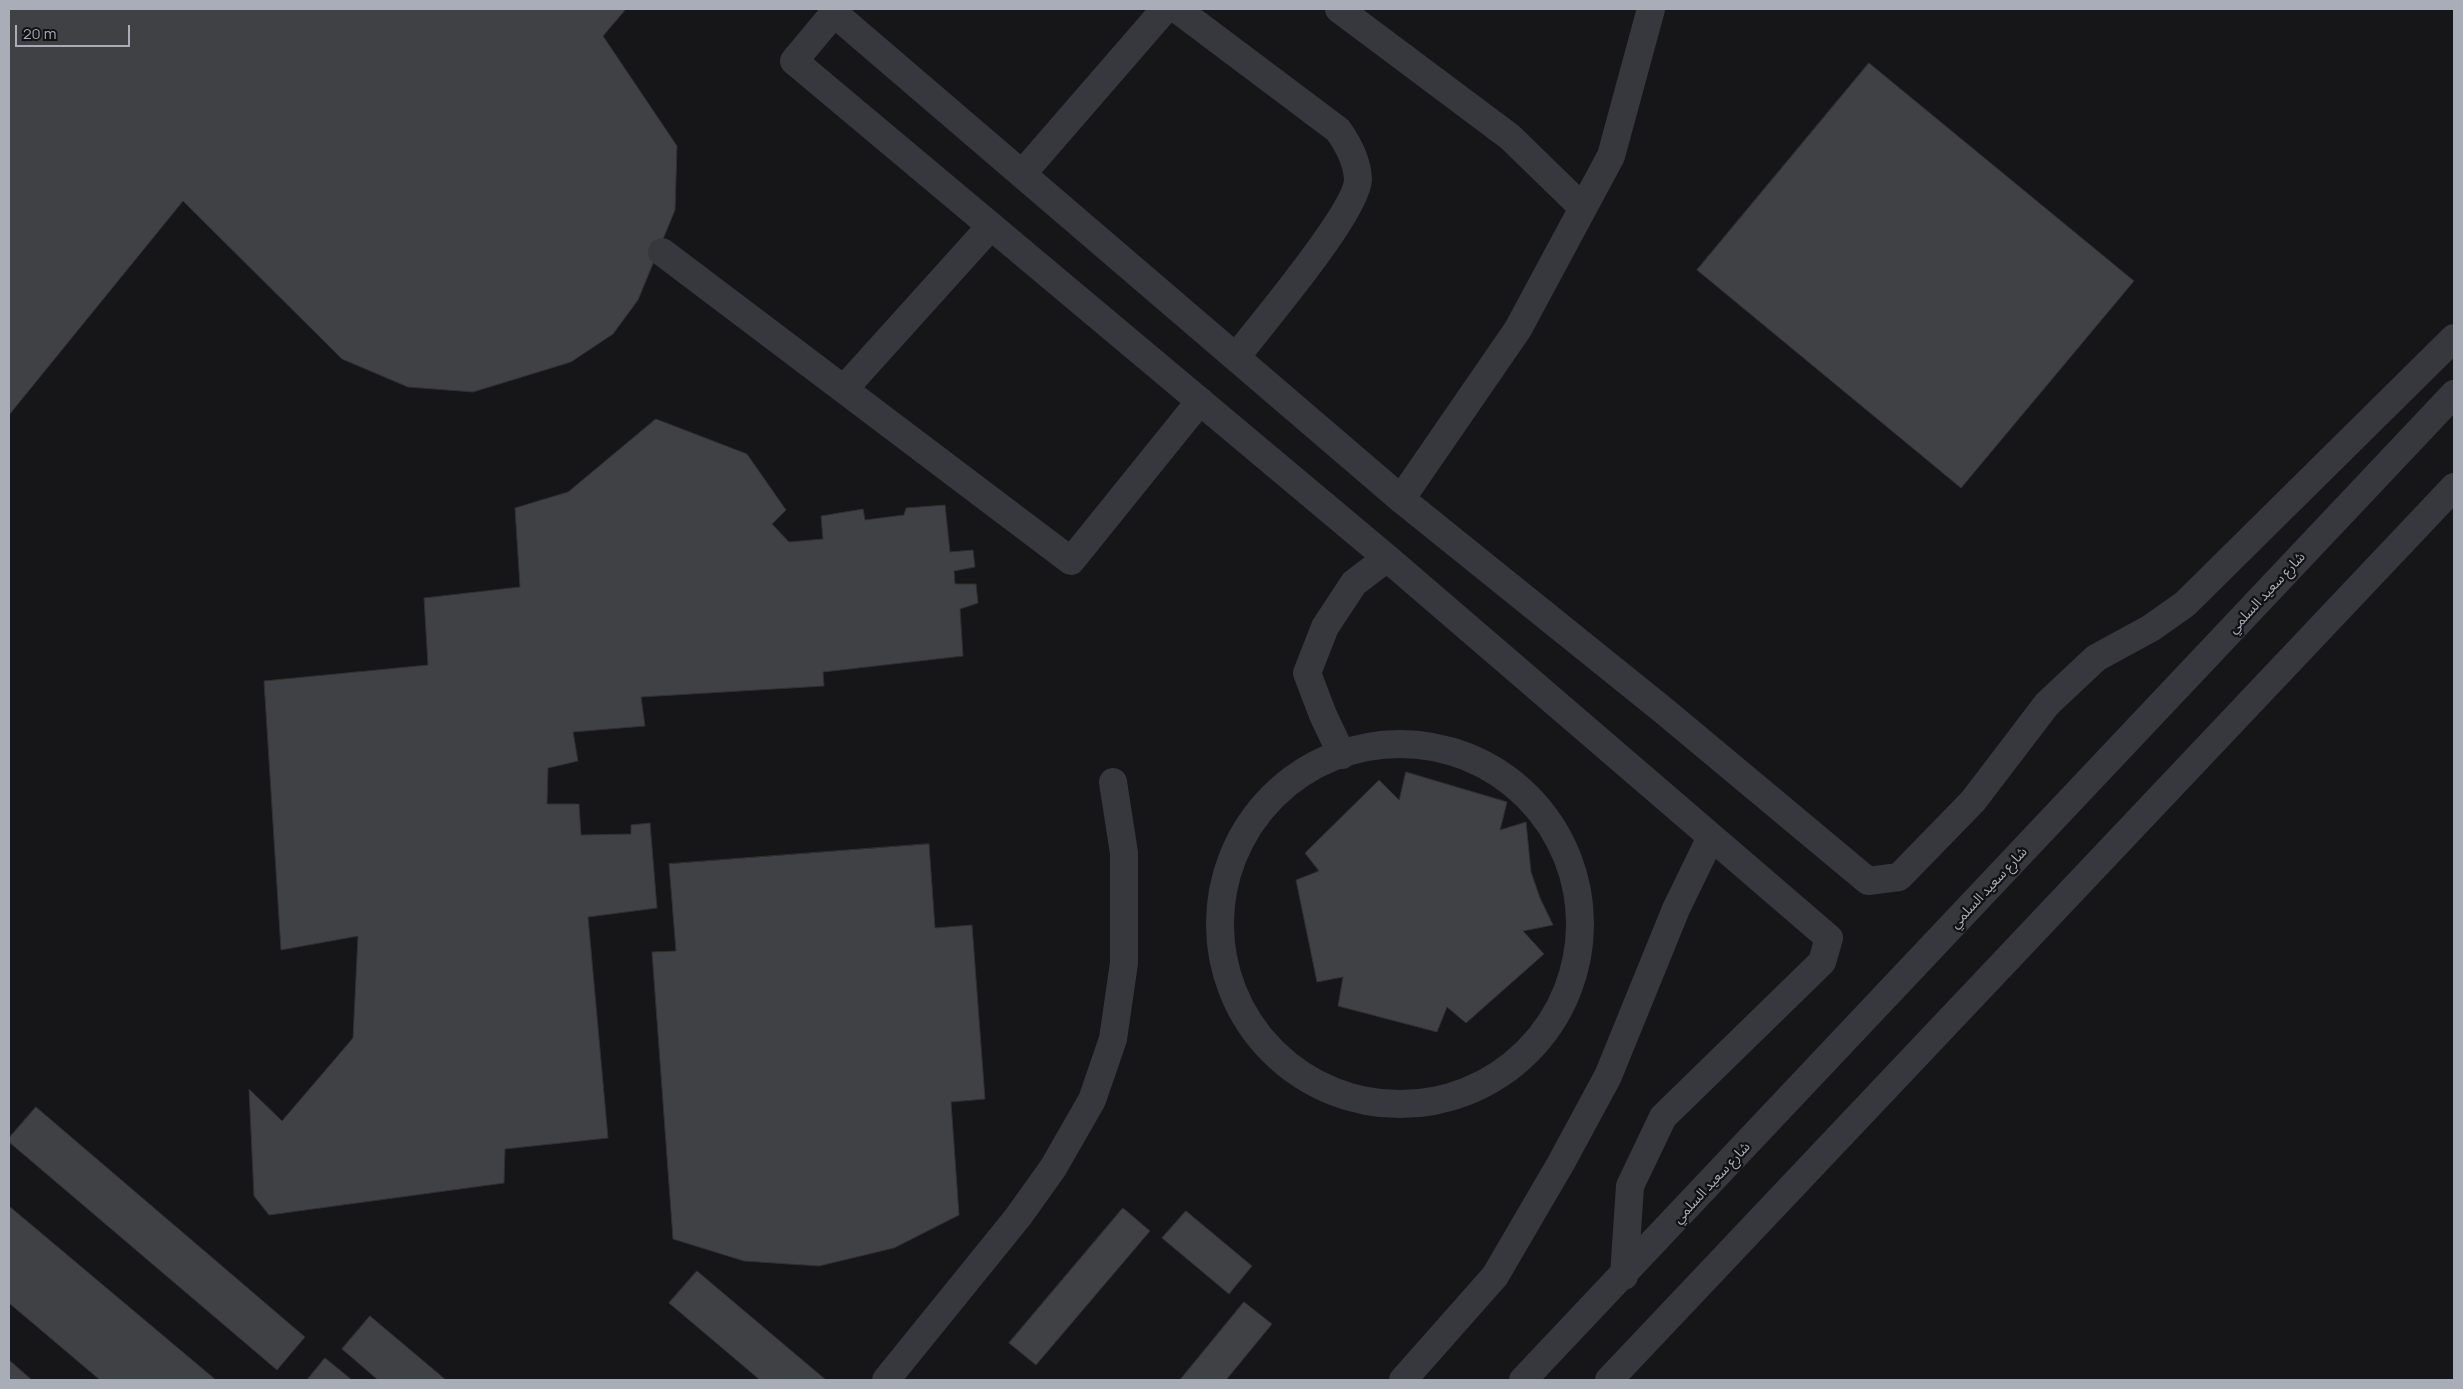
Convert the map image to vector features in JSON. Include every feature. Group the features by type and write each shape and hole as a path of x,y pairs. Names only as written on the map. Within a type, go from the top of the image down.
{"street":[{"path":"1022,174 1165,9"},
{"path":"1177,9 1338,130 1350,148 1358,180 1346,212 1236,357"},
{"path":"1339,9 1510,137 1583,208"},
{"path":"1401,499 1518,329 1611,156 1651,9"},
{"path":"1624,1276 1630,1186 1663,1117 1822,962 1829,938 1387,558 794,61 834,13 1401,499 1663,710 1868,881 1899,877 1973,801 2047,704 2096,658 2151,628 2185,604 2454,338"},
{"path":"844,389 991,226"},
{"path":"662,252 1071,561 1200,402"},
{"name":"شارع سعيد السلمي","path":"1523,1380 1624,1276 2454,394"},
{"path":"1609,1380 2454,487"},
{"path":"1342,755 1323,715 1307,673 1325,627 1354,583 1387,558"},
{"path":"1381,744 1440,747 1496,770 1541,809 1570,860 1582,919 1574,977 1552,1022 1547,1030 1504,1072 1450,1098 1390,1104 1332,1091 1323,1086 1281,1060 1243,1014 1222,958 1220,899 1238,842 1274,794 1324,760 1342,755 1381,744"},
{"path":"886,1380 1018,1217 1053,1168 1092,1100 1113,1039 1124,963 1124,853 1113,782"},
{"path":"1403,1380 1495,1276 1560,1163 1608,1076 1676,909 1711,837"}],"building":[{"path":"9,9 626,9 603,36 677,146 675,210 638,300 613,334 571,362 473,392 408,387 342,359 183,201 9,415"},
{"path":"1869,63 2134,281 1961,488 1697,270"},
{"path":"656,419 747,454 786,510 772,524 789,542 823,539 821,516 863,509 865,520 904,515 906,508 945,505 950,552 973,550 975,567 954,571 955,584 976,584 978,603 960,609 963,656 823,672 824,686 641,697 645,726 573,732 578,761 548,768 547,804 579,804 581,835 631,834 631,825 650,823 657,908 588,917 608,1138 505,1149 504,1183 269,1215 254,1196 249,1089 282,1121 353,1038 358,936 281,950 264,681 428,665 424,598 520,587 515,508 568,492"},
{"path":"1406,772 1507,802 1500,830 1526,822 1531,872 1540,898 1553,925 1523,931 1544,954 1466,1023 1447,1007 1437,1032 1338,1006 1343,977 1317,982 1296,880 1319,871 1305,853 1379,780 1399,800"},
{"path":"929,844 935,928 972,925 985,1099 951,1102 959,1215 894,1248 819,1266 744,1261 673,1239 652,952 676,951 669,864"},
{"path":"36,1107 305,1337 277,1370 9,1142 9,1138"},
{"path":"9,1206 216,1380 100,1380 9,1303"},
{"path":"1123,1208 1150,1231 1036,1365 1009,1343"},
{"path":"1186,1211 1252,1266 1229,1294 1162,1238"},
{"path":"697,1271 826,1380 760,1380 669,1303"},
{"path":"1244,1302 1272,1324 1226,1380 1180,1380"},
{"path":"370,1316 446,1380 378,1380 342,1349"},
{"path":"325,1358 352,1380 307,1380"},
{"path":"9,1360 32,1380 9,1380"}]}
